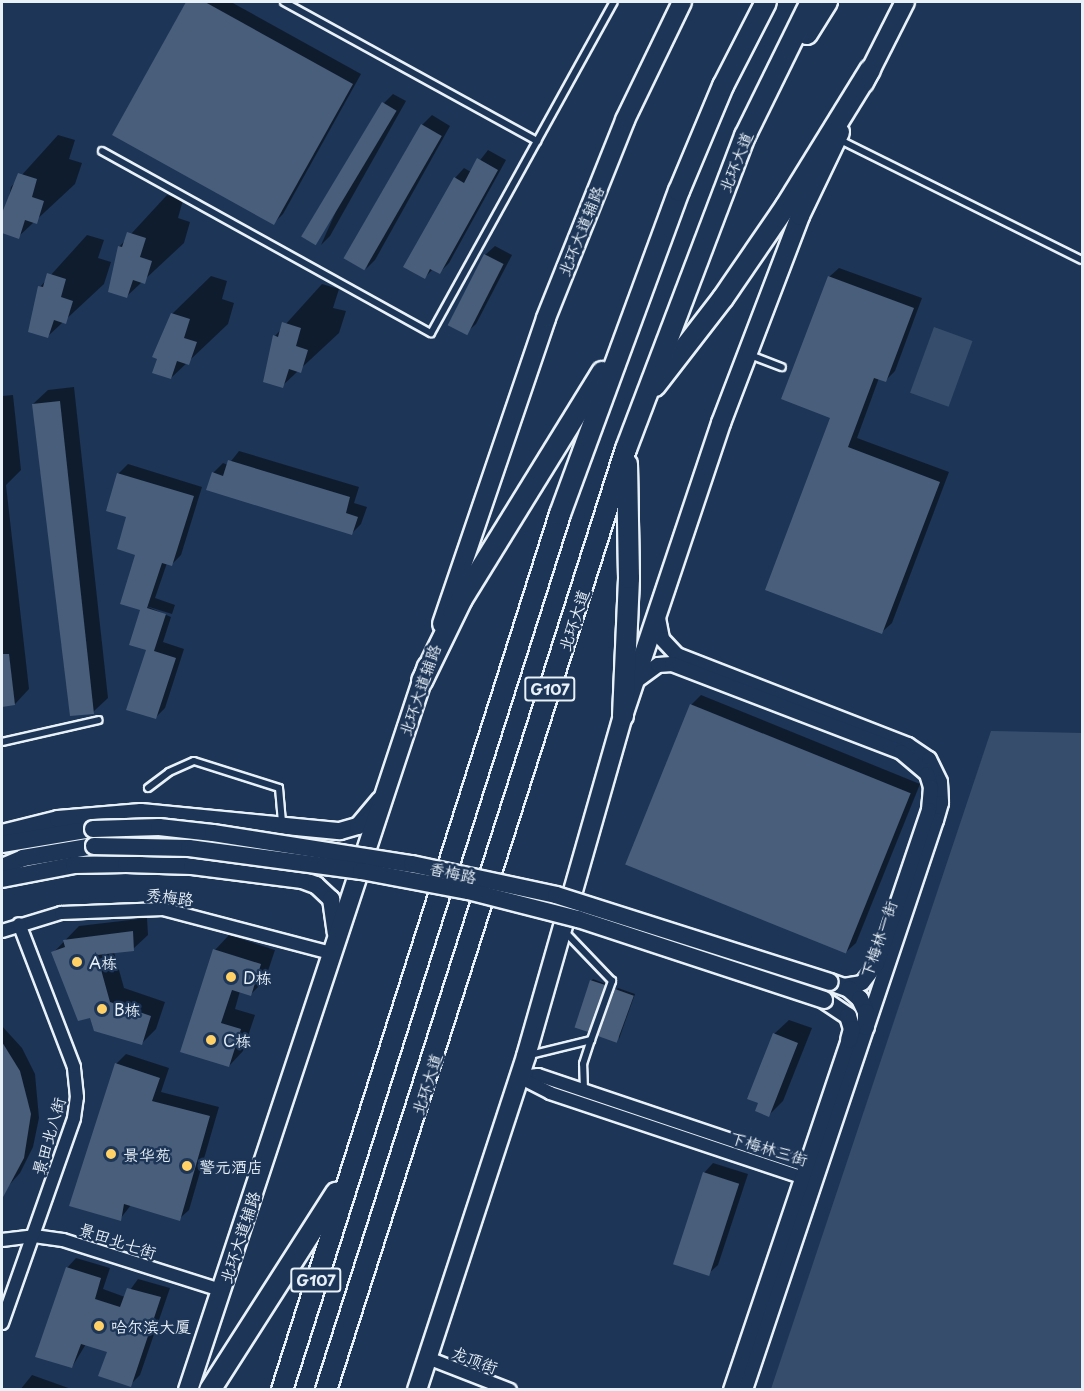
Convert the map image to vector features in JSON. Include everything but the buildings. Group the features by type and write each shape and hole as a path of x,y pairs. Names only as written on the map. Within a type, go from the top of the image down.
{"highway":[{"path":"723,86 751,2"},
{"name":"G107","path":"282,1389 560,514 628,328 723,86 766,2"},
{"name":"北环大道","path":"326,1388 626,449 745,136 811,2"},
{"path":"745,136 827,2"},
{"path":"643,402 730,289 870,70"},
{"path":"422,681 462,599 628,328"},
{"path":"623,716 629,578 626,449"},
{"path":"210,1389 350,1170"}],"main road":[{"name":"北环大道辅路","path":"188,1389 384,793 546,318 625,120 682,2"},
{"path":"417,1389 526,1056 623,716 747,354 800,216 905,2"},
{"path":"2,833 58,819 141,812 340,831 358,826 384,793"},
{"name":"香梅路","path":"2,844 93,829 159,827 213,832 412,864 566,897 836,984 854,993 863,1005 866,1027"},
{"path":"302,880 313,872 323,852 316,835 307,827"},
{"name":"香梅路","path":"2,867 24,858 94,846 189,848 361,871 468,891 578,919 824,1000 849,1017 849,1040"},
{"path":"2,879 74,865 126,864 192,866 302,880 316,885 331,899 337,919 334,947"}],"street":[{"path":"636,681 658,665 674,660 662,639 658,618"},
{"name":"下梅林一街","path":"674,660 901,752 927,774 931,787 929,810 877,964 862,983 836,984"},
{"name":"下梅林一街","path":"674,660 902,742 925,755 936,770 941,803 866,1027 807,1173 731,1389"},
{"name":"秀梅路","path":"2,931 61,913 163,909 334,947"},
{"name":"景田北八街","path":"2,1323 74,1118 77,1087 74,1067 20,924"},
{"name":"下梅林一街","path":"745,1389 807,1173 849,1040"},
{"name":"下梅林三街","path":"519,1077 538,1075 807,1173"},
{"name":"下梅林三街","path":"519,1077 534,1087 807,1173"},
{"name":"景田北七街","path":"2,1240 34,1236 63,1240 221,1290"},
{"name":"龙顶街","path":"428,1358 510,1389"}],"lane":[{"path":"284,2 537,141"},
{"path":"102,151 431,333 614,2"},
{"path":"837,138 1083,260"},
{"path":"747,354 782,367"},
{"path":"2,742 99,720"},
{"path":"148,788 169,772 194,761 279,788 282,824"},
{"path":"563,930 612,981 583,1064 585,1091"},
{"path":"526,1056 591,1040"}],"shaded area":[{"path":"934,327 973,341 949,407 910,393"},
{"path":"991,731 1082,733 1082,1389 771,1389"}],"place":[{"name":"A栋","path":"77,962"},
{"name":"D栋","path":"231,977"},
{"name":"B栋","path":"102,1009"},
{"name":"C栋","path":"211,1040"},
{"name":"景华苑","path":"111,1154"},
{"name":"警元酒店","path":"187,1166"},
{"name":"哈尔滨大厦","path":"99,1326"}]}
